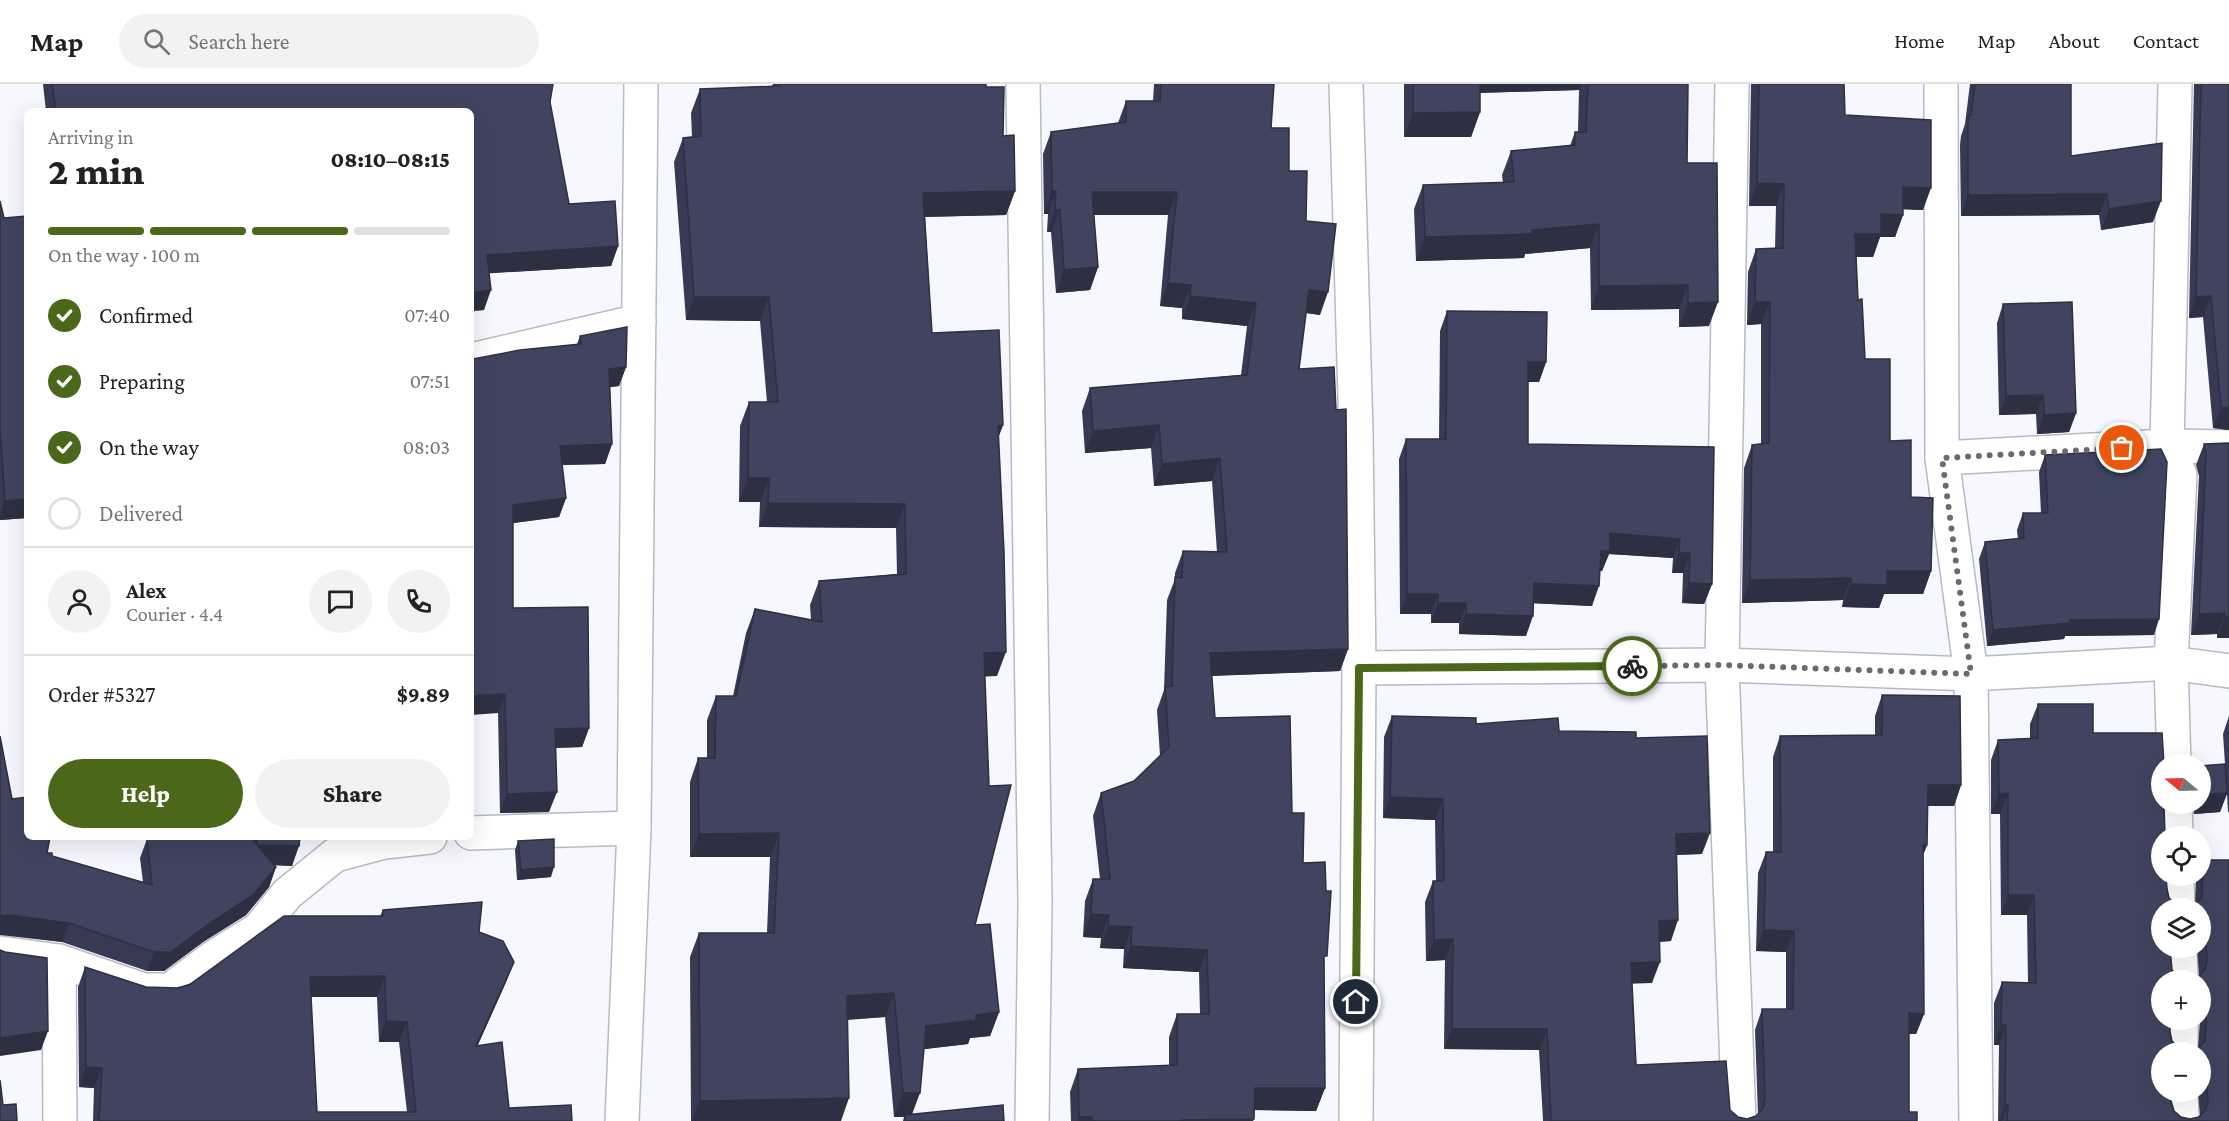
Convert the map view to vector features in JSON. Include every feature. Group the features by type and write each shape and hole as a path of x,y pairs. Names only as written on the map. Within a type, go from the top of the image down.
{"street":[{"path":"622,1121 634,828 641,84"},
{"path":"1023,84 1035,903 1032,1121"},
{"path":"1346,84 1356,432 1359,668 1356,1121"},
{"path":"1732,84 1722,665 1739,1121"},
{"path":"1941,84 1942,458 1971,674 1976,1121"},
{"path":"2174,754 2170,663 2180,475 2167,446 2175,84"},
{"path":"474,359 639,321"},
{"path":"1942,458 2167,446 2229,447"},
{"path":"1359,668 1722,665 1971,674 2170,663 2229,671"},
{"path":"474,833 634,828"},
{"path":"0,953 59,961 144,990 170,990 214,957 259,929 287,894 335,855 384,842 402,840"},
{"path":"59,961 60,1121"},
{"path":"2181,1102 2182,1121"}],"building":[{"path":"52,84 553,84 550,102 569,204 615,201 618,246 487,255 491,290 474,293 474,108 56,108"},
{"path":"780,84 986,84 986,87 1004,87 1003,136 1014,135 1015,191 923,193 932,333 999,330 1003,425 998,426 1006,652 984,653 989,786 1011,785 975,925 990,924 999,1012 976,1015 976,1020 926,1026 920,1093 903,1093 894,993 847,996 849,1098 700,1101 699,933 774,933 779,833 699,834 698,758 715,758 716,696 736,696 755,609 822,622 819,581 906,574 905,504 768,503 769,478 748,478 749,402 778,402 769,297 694,297 683,138 701,136 700,89 780,86"},
{"path":"1161,84 1274,84 1271,128 1289,128 1289,171 1307,171 1306,221 1336,224 1328,292 1309,290 1299,369 1334,367 1336,410 1346,409 1348,649 1210,653 1215,718 1290,716 1292,813 1304,813 1303,863 1325,862 1326,891 1331,891 1327,956 1324,956 1325,1088 1255,1088 1254,1119 1092,1121 1092,1117 1079,1117 1078,1069 1177,1065 1177,1014 1209,1014 1207,950 1131,946 1132,927 1108,926 1109,915 1091,914 1093,879 1110,879 1101,793 1134,781 1169,747 1165,687 1172,686 1175,577 1182,578 1183,551 1227,552 1220,458 1162,464 1159,425 1093,431 1090,388 1247,375 1256,303 1190,296 1191,285 1168,283 1177,192 1092,192 1098,267 1064,270 1060,210 1055,210 1056,191 1052,191 1051,132 1126,122 1126,101 1160,101"},
{"path":"1413,84 1480,84 1480,112 1413,113"},
{"path":"1588,84 1688,84 1687,163 1717,163 1718,302 1688,303 1688,285 1599,286 1599,224 1532,230 1532,234 1425,237 1423,185 1514,182 1511,151 1575,145 1575,132 1586,132"},
{"path":"1759,84 1844,84 1845,115 1931,120 1931,188 1903,187 1903,215 1881,214 1881,234 1855,234 1858,300 1862,299 1865,359 1890,359 1890,441 1911,440 1911,497 1933,498 1931,571 1887,571 1887,585 1851,584 1851,578 1750,580 1752,445 1769,443 1770,302 1755,302 1756,249 1783,248 1784,184 1757,183"},
{"path":"1975,84 2071,84 2071,156 2162,143 2161,201 2109,209 2107,194 1968,195 1968,124"},
{"path":"2201,84 2229,84 2229,408 2221,407 2211,296 2196,297"},
{"path":"0,201 4,218 24,216 24,499 5,501 0,429"},
{"path":"2072,302 2076,413 2044,415 2043,395 2006,396 2003,304"},
{"path":"1447,311 1547,312 1546,362 1528,362 1528,444 1714,447 1712,584 1689,583 1690,553 1679,553 1680,539 1610,533 1610,551 1601,551 1599,586 1534,583 1533,616 1466,614 1466,603 1438,603 1438,594 1407,594 1406,439 1446,439"},
{"path":"627,327 626,367 609,369 612,444 560,446 566,498 513,505 513,608 588,607 589,728 555,729 557,792 507,794 505,694 474,696 474,359 520,350 581,344 580,336"},
{"path":"2229,443 2229,617 2225,617 2225,613 2199,614 2206,455 2204,444"},
{"path":"2161,449 2167,462 2159,619 2070,620 2070,623 1993,630 1985,542 2024,538 2023,513 2048,513 2045,455"},
{"path":"1882,695 1960,696 1961,785 1928,785 1927,845 1923,845 1924,1014 1909,1013 1909,1112 1917,1112 1917,1121 1551,1121 1547,1029 1452,1029 1453,939 1434,940 1433,881 1444,881 1443,799 1390,797 1392,716 1476,718 1476,724 1558,718 1559,731 1636,732 1636,738 1707,736 1710,833 1676,834 1678,920 1659,921 1660,962 1631,963 1636,1065 1726,1061 1730,1110 1738,1117 1747,1119 1756,1116 1763,1109 1765,1099 1762,1009 1793,1009 1794,931 1764,930 1766,852 1781,852 1780,736 1882,735"},
{"path":"2038,704 2093,704 2093,733 2162,733 2163,754 2151,754 2151,814 2164,814 2165,826 2151,826 2151,886 2167,886 2169,898 2151,898 2151,958 2171,958 2172,970 2151,970 2151,1030 2170,1030 2173,1042 2151,1042 2151,1102 2171,1102 2174,1111 2181,1117 2190,1119 2199,1117 2206,1109 2208,1102 2211,1102 2211,1042 2204,1042 2206,1030 2211,1030 2211,970 2205,970 2207,958 2211,958 2211,898 2201,898 2202,886 2211,886 2211,860 2229,860 2229,1121 2007,1121 2008,1105 2005,1105 2006,1025 2001,1025 2002,982 2036,983 2034,895 2008,895 2008,793 1999,794 1998,740 2038,738"},
{"path":"0,736 12,799 24,797 24,840 49,840 47,853 52,853 52,856 152,885 147,840 254,840 257,844 258,840 300,840 299,846 257,845 276,867 253,895 171,952 154,952 69,923 10,915 0,916"},
{"path":"2225,764 2227,793 2211,794 2211,765"},
{"path":"554,839 554,867 521,870 518,841"},
{"path":"482,902 479,932 503,941 514,962 476,1046 502,1042 509,1108 571,1105 572,1121 99,1121 102,1068 86,1067 85,967 146,987 177,988 189,985 284,916 383,916 383,910","holes":["385,976 386,1021 407,1022 416,1112 317,1112 310,977"]},
{"path":"0,950 47,958 48,1031 0,1038"},
{"path":"0,1080 3,1105 16,1104 17,1121 0,1121"},
{"path":"1003,1105 1004,1121 905,1121 905,1115"}],"way so far":[{"path":"1632,666 1722,665 1971,674 1942,458 2122,448"}],"route":[{"path":"1356,1002 1359,668 1632,666"}]}
